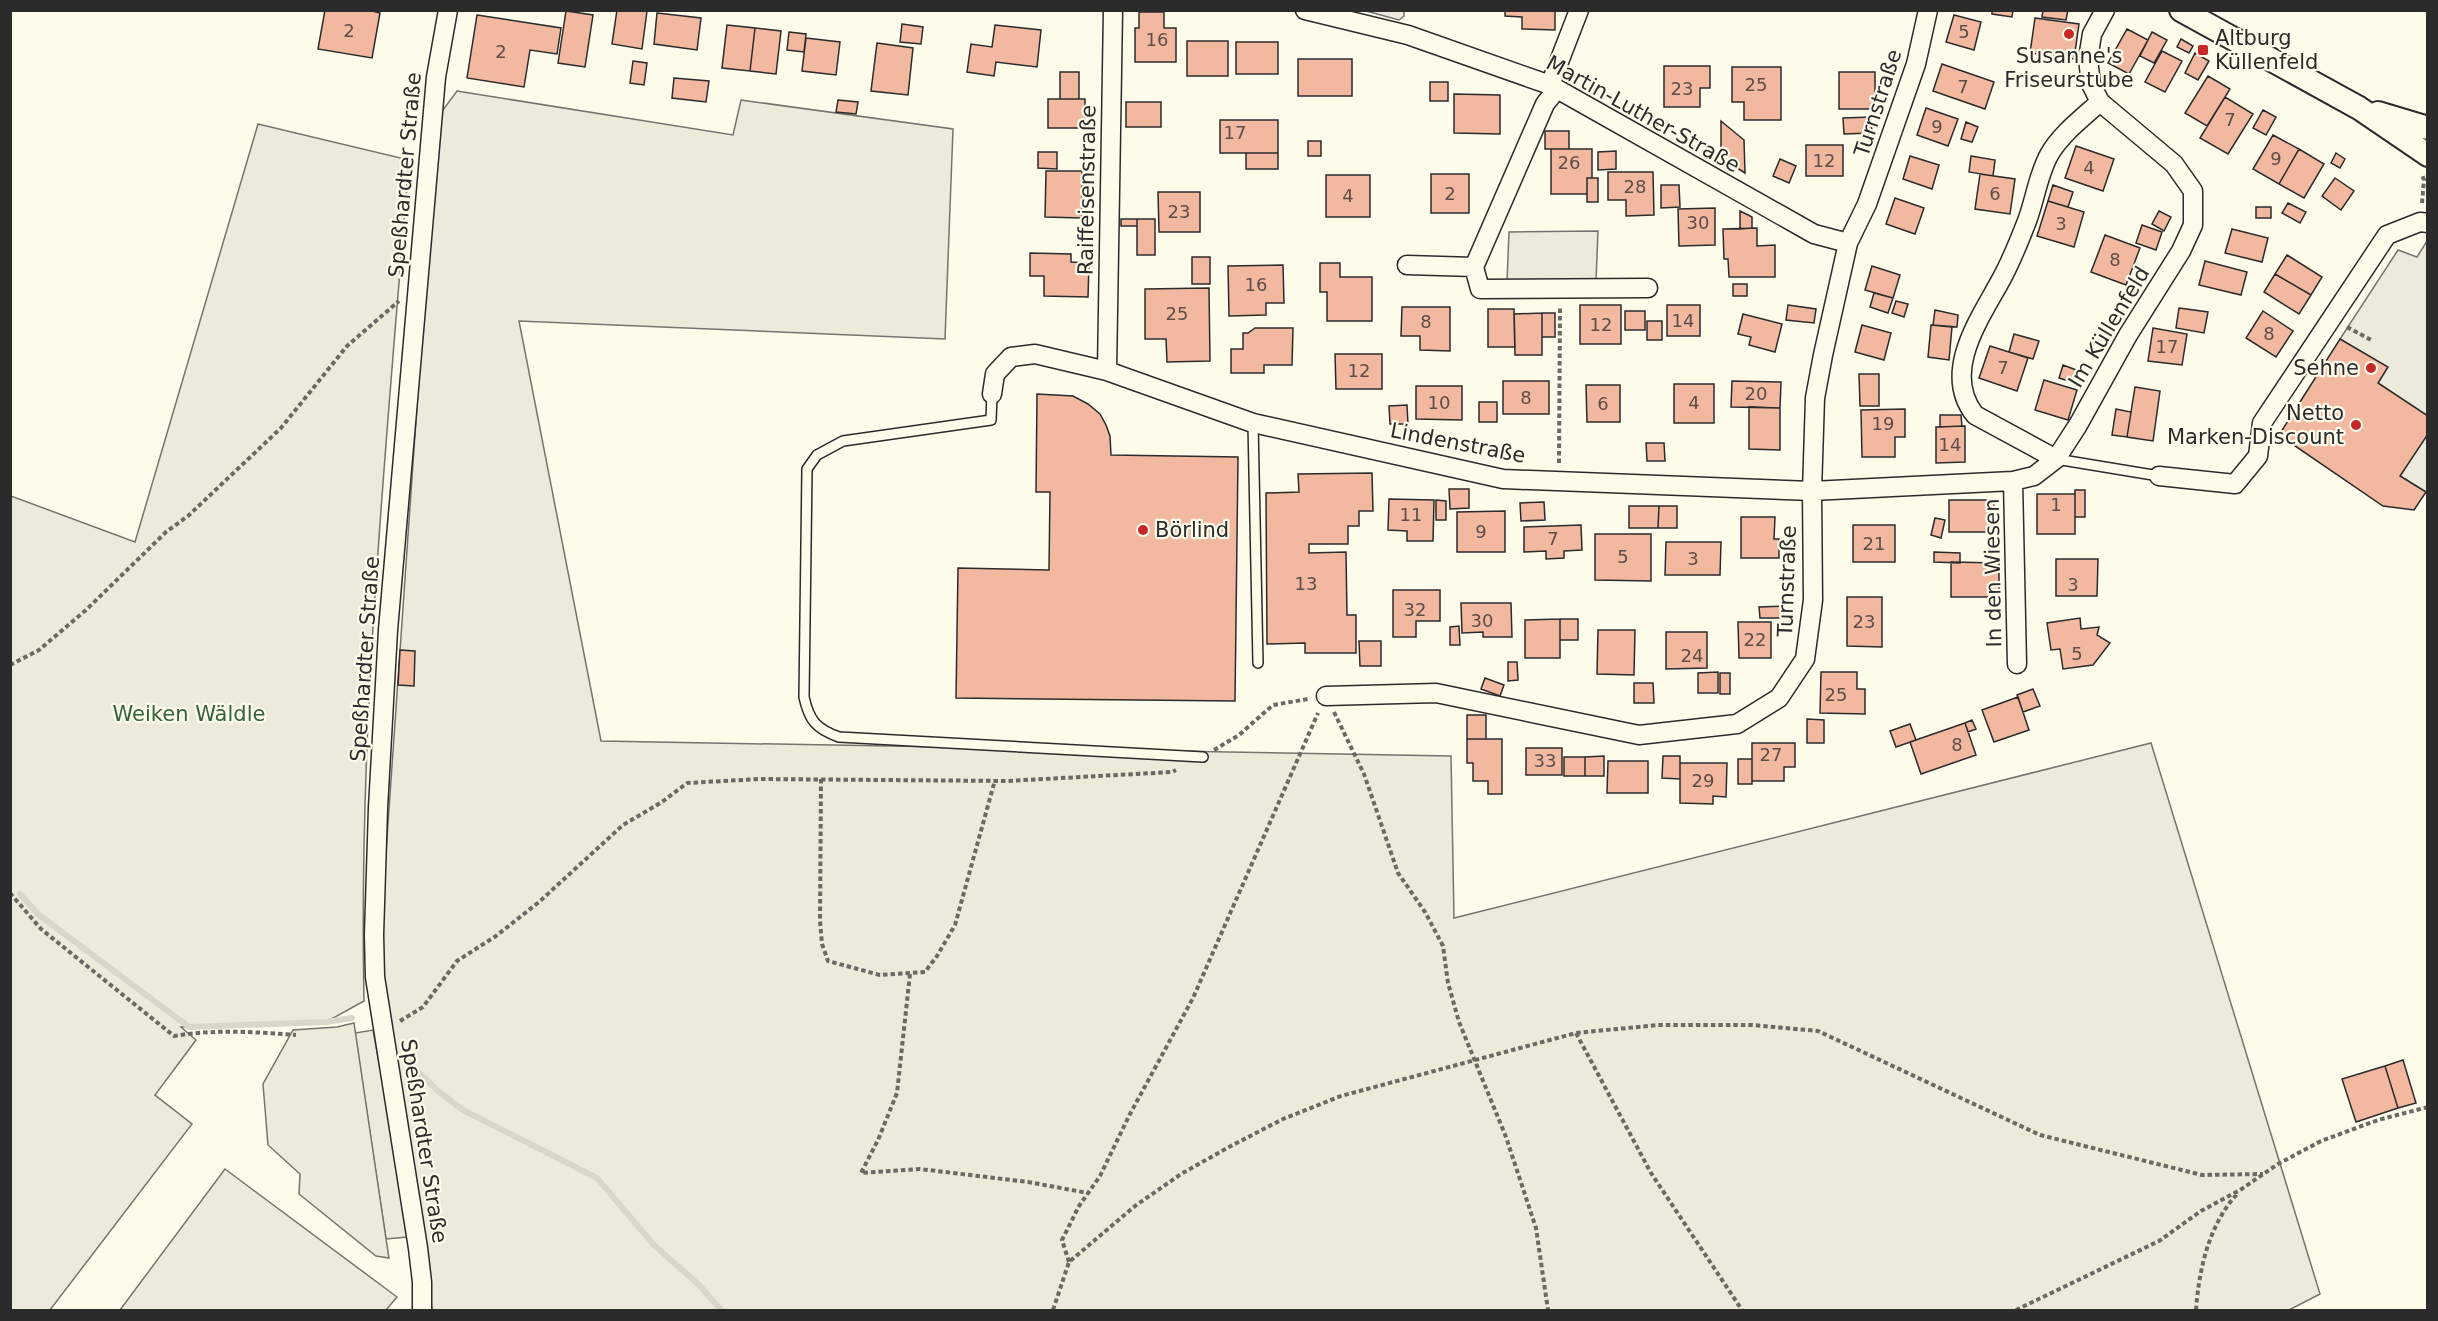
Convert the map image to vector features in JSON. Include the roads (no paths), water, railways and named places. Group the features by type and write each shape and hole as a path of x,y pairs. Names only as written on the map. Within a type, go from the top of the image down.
{"street":[{"name":"Speßhardter Straße","path":"422,1311 422,1282 418,1248 375,977 374,935 378,807 388,630 436,77 448,10"},
{"name":"Raiffeisenstraße","path":"1107,370 1113,10"},
{"name":"Martin-Luther-Straße","path":"1305,10 1408,35 1553,87 1814,234 1848,243"},
{"path":"1579,10 1553,87 1474,267 1480,289 1648,288"},
{"name":"Turnstraße","path":"1326,696 1436,693 1639,735 1737,724 1779,698 1805,659 1813,600 1812,491 1815,398 1848,243 1867,204 1916,64 1928,10"},
{"name":"Im Küllenfeld","path":"1812,491 2013,482 2034,476 2056,459 2078,425 2128,335 2181,251 2193,225 2193,191 2174,164 2100,102 2091,84 2088,59 2092,34 2105,10"},
{"path":"2181,10 2359,108 2427,155"},
{"path":"2056,459 1975,415 1967,405 1962,372 1965,352 1975,324 2004,275 2027,220 2049,155 2069,130 2100,102"},
{"path":"2359,108 2427,128"},
{"path":"2159,476 2235,484 2258,456 2262,423 2387,235 2420,222 2427,223"},
{"path":"1407,265 1474,267"},
{"name":"Lindenstraße","path":"992,394 995,374 1011,357 1035,354 1107,370 1253,423 1503,479 1812,491"},
{"name":"In den Wiesen","path":"2013,482 2017,664"}],"lane":[{"path":"992,394 991,420 843,441 817,455 807,469 804,697 808,713 822,731 839,737 1203,757"},
{"path":"1253,423 1258,663"},
{"path":"2056,459 2159,476"}],"waterway":[{"path":"20,894 39,915 189,1027 326,1022 352,1018"},
{"path":"405,1059 438,1091 463,1110 597,1178 654,1245 699,1285 721,1310"}],"place":[{"name":"Susanne's Friseurstube","path":"2069,34"},
{"name":"Altburg Küllenfeld","path":"2203,50"},
{"name":"Sehne","path":"2371,368"},
{"name":"Netto Marken-Discount","path":"2356,425"},
{"name":"Börlind","path":"1143,530"}],"park label":[{"name":"Weiken Wäldle","path":"189,714"}]}
